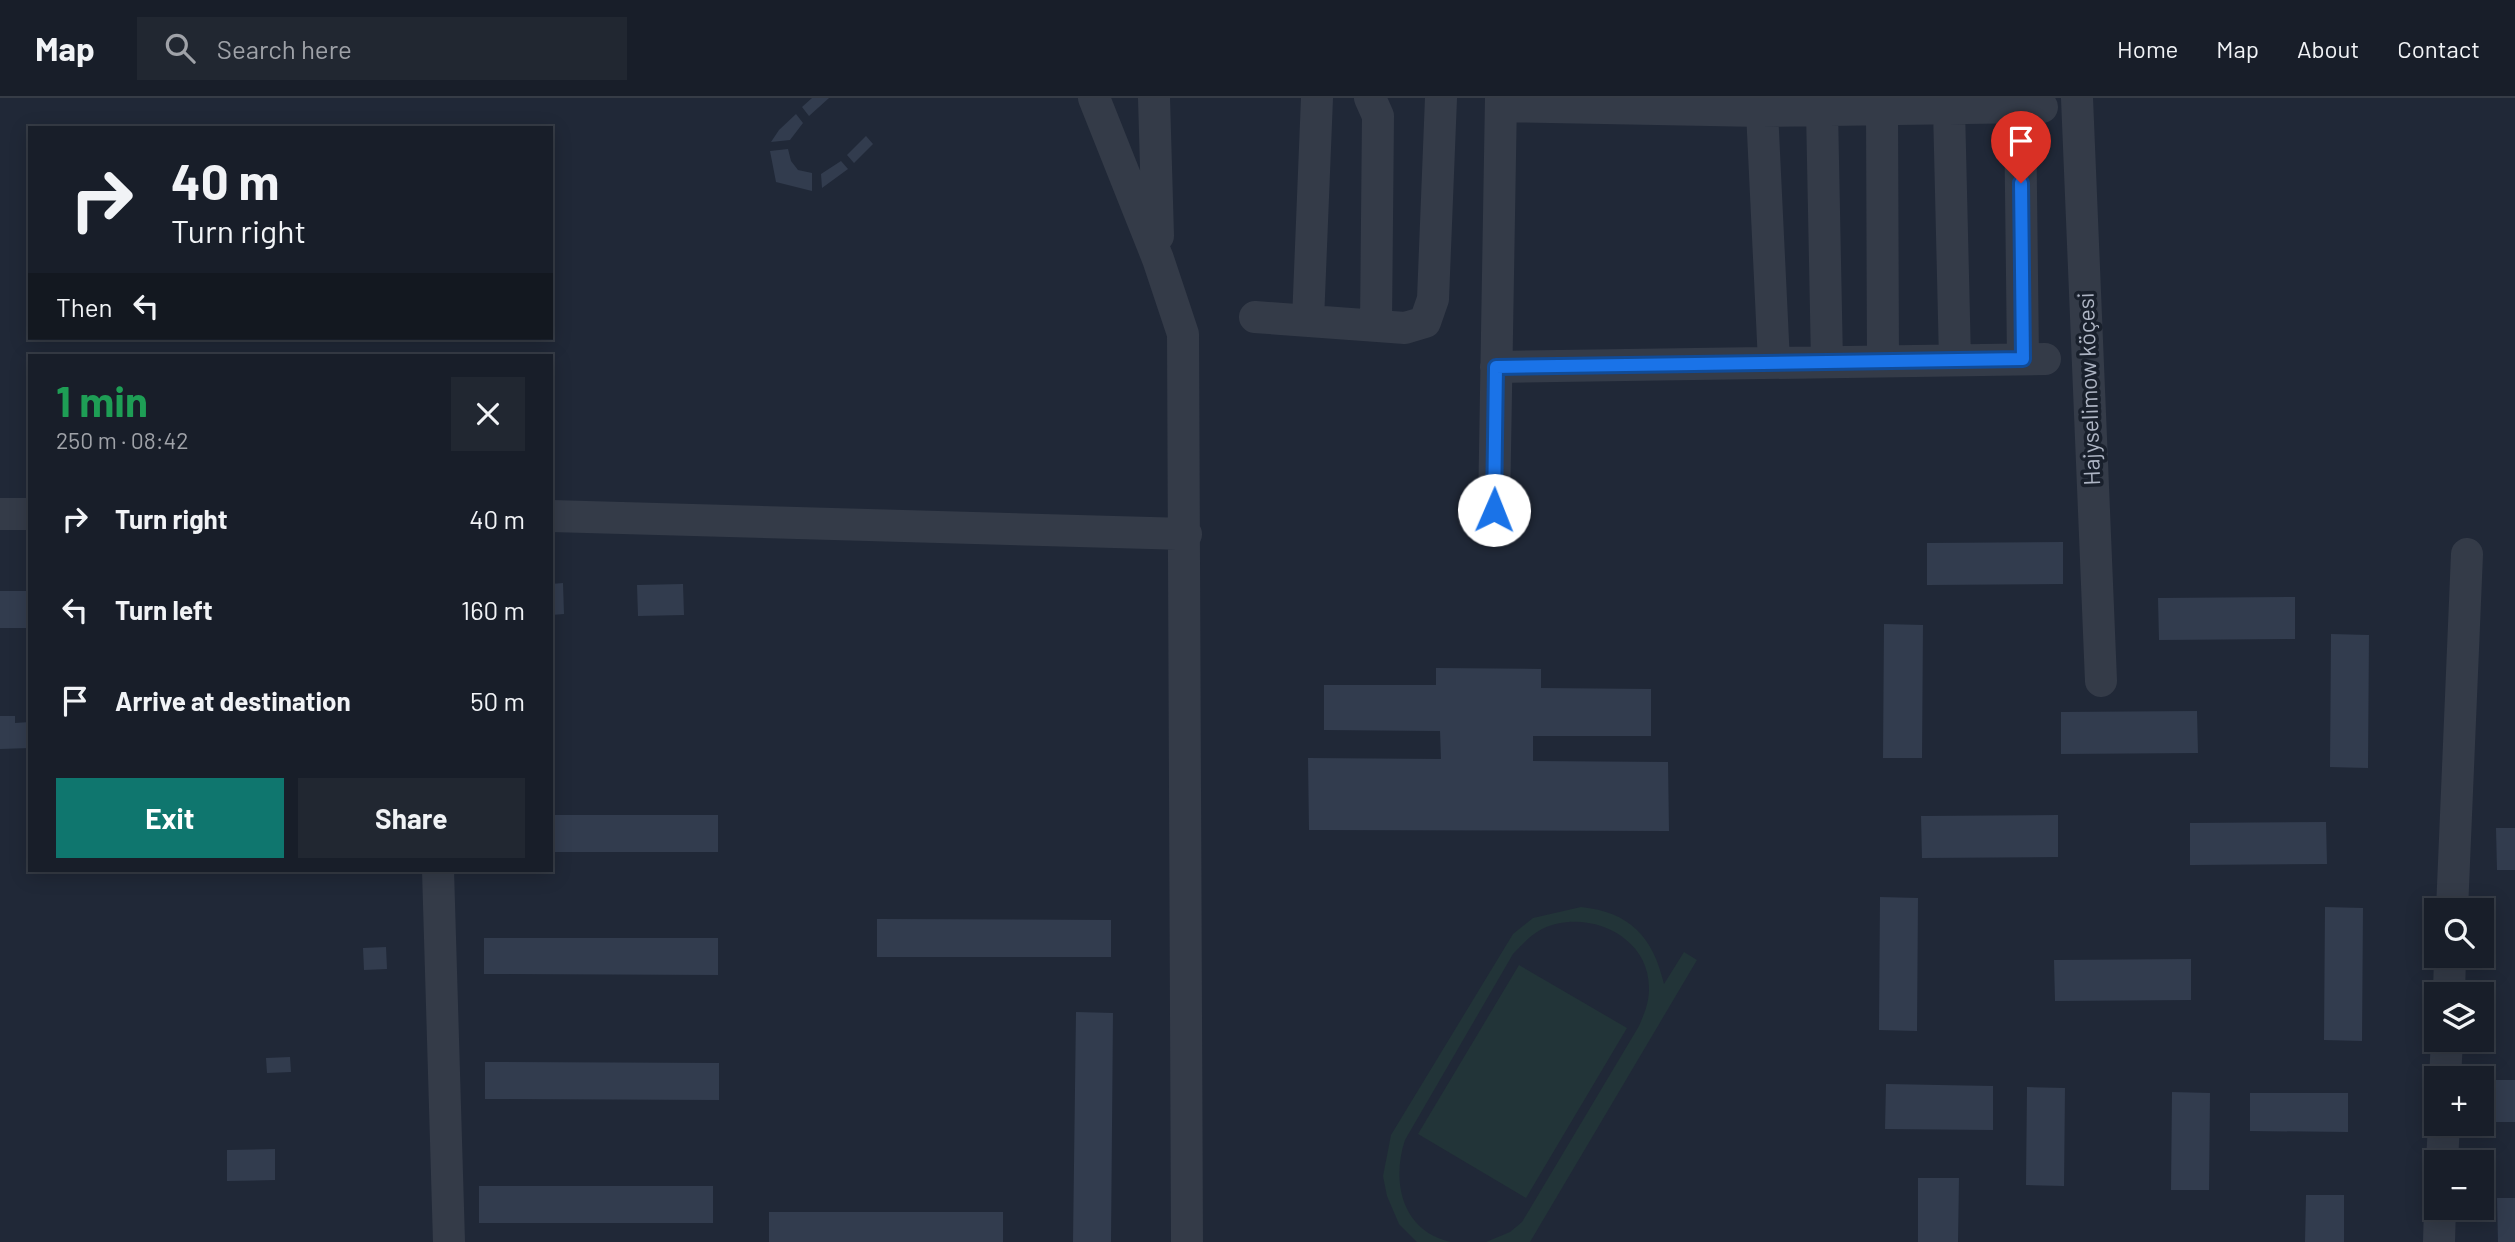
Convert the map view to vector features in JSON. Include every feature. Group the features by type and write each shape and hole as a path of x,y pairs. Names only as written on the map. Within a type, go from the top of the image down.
{"street":[{"path":"1094,98 1158,259 1182,334 1186,534 1187,1242"},
{"path":"1154,98 1158,259"},
{"path":"1308,321 1317,98"},
{"path":"1370,98 1378,116 1376,324"},
{"path":"1255,317 1405,328 1425,321 1433,299 1441,98"},
{"name":"Hajyselimow köçesi","path":"2077,98 2101,681"},
{"path":"1494,510 1496,367 1501,102 1762,111 2031,107 2034,359 1496,367"},
{"path":"1949,108 1955,360"},
{"path":"1822,110 1827,362"},
{"path":"1762,111 1774,362"},
{"path":"1882,111 1883,361"},
{"path":"0,514 28,514"},
{"path":"553,516 1186,534"},
{"path":"2453,898 2467,554"},
{"path":"439,872 449,1242"},
{"path":"2439,1242 2440,1220"}],"shaded area":[{"path":"1581,907 1613,915 1637,930 1653,953 1664,984 1684,952 1697,960 1530,1242 1486,1242 1510,1232 1522,1222 1639,1026 1649,994 1646,970 1639,954 1627,941 1612,931 1595,925 1559,923 1542,929 1513,954 1405,1140 1399,1172 1404,1203 1421,1227 1434,1236 1451,1242 1417,1242 1399,1224 1387,1196 1383,1176 1391,1135 1513,934 1533,918"},
{"path":"1519,965 1627,1028 1526,1198 1418,1134"}],"building":[{"path":"812,98 829,98 809,116 802,107"},
{"path":"796,114 803,123 790,140 771,142 779,130"},
{"path":"866,136 873,144 854,163 847,155"},
{"path":"788,149 791,161 798,170 812,173 812,191 776,182 770,151"},
{"path":"841,161 848,169 822,188 821,174"},
{"path":"2063,542 2063,584 1927,585 1927,543"},
{"path":"563,583 564,614 553,615 553,584"},
{"path":"683,584 684,615 638,616 637,585"},
{"path":"0,591 28,591 28,628 0,628"},
{"path":"2295,597 2295,639 2159,640 2158,598"},
{"path":"1884,624 1923,625 1922,758 1883,758"},
{"path":"2331,634 2369,635 2368,768 2330,767"},
{"path":"1436,668 1541,669 1541,688 1651,689 1651,736 1533,736 1533,761 1668,762 1669,831 1309,830 1308,758 1441,759 1440,731 1324,730 1324,685 1436,685"},
{"path":"2197,711 2198,753 2061,754 2061,712"},
{"path":"0,716 15,716 15,723 28,722 28,748 0,749"},
{"path":"553,815 718,815 718,852 553,852"},
{"path":"2058,815 2058,857 1922,858 1921,816"},
{"path":"2326,822 2327,864 2190,865 2190,823"},
{"path":"2496,828 2515,828 2515,870 2497,870"},
{"path":"60,872 95,872 95,874"},
{"path":"1880,897 1918,898 1917,1031 1879,1030"},
{"path":"2325,907 2363,908 2362,1041 2324,1040"},
{"path":"877,919 1111,920 1111,957 877,957"},
{"path":"484,938 718,938 718,975 484,974"},
{"path":"386,947 387,969 364,970 363,948"},
{"path":"2191,959 2191,1000 2055,1001 2054,960"},
{"path":"1076,1012 1113,1013 1111,1242 1073,1242"},
{"path":"290,1057 291,1072 267,1073 266,1058"},
{"path":"485,1062 719,1063 719,1100 485,1099"},
{"path":"2494,1080 2515,1080 2515,1122 2494,1122"},
{"path":"1886,1084 1993,1086 1993,1130 1885,1129"},
{"path":"2027,1087 2065,1088 2064,1186 2026,1185"},
{"path":"2172,1092 2210,1093 2209,1190 2171,1190"},
{"path":"2250,1093 2348,1093 2348,1132 2250,1131"},
{"path":"275,1149 275,1180 227,1181 227,1150"},
{"path":"1918,1178 1959,1178 1958,1242 1918,1242"},
{"path":"479,1186 713,1186 713,1223 479,1223"},
{"path":"2306,1195 2344,1195 2344,1242 2305,1242"},
{"path":"2497,1198 2515,1198 2515,1242 2498,1242"},
{"path":"769,1212 1003,1212 1003,1242 769,1242"}],"route":[{"path":"1494,510 1496,367 2023,359 2021,183"}]}
